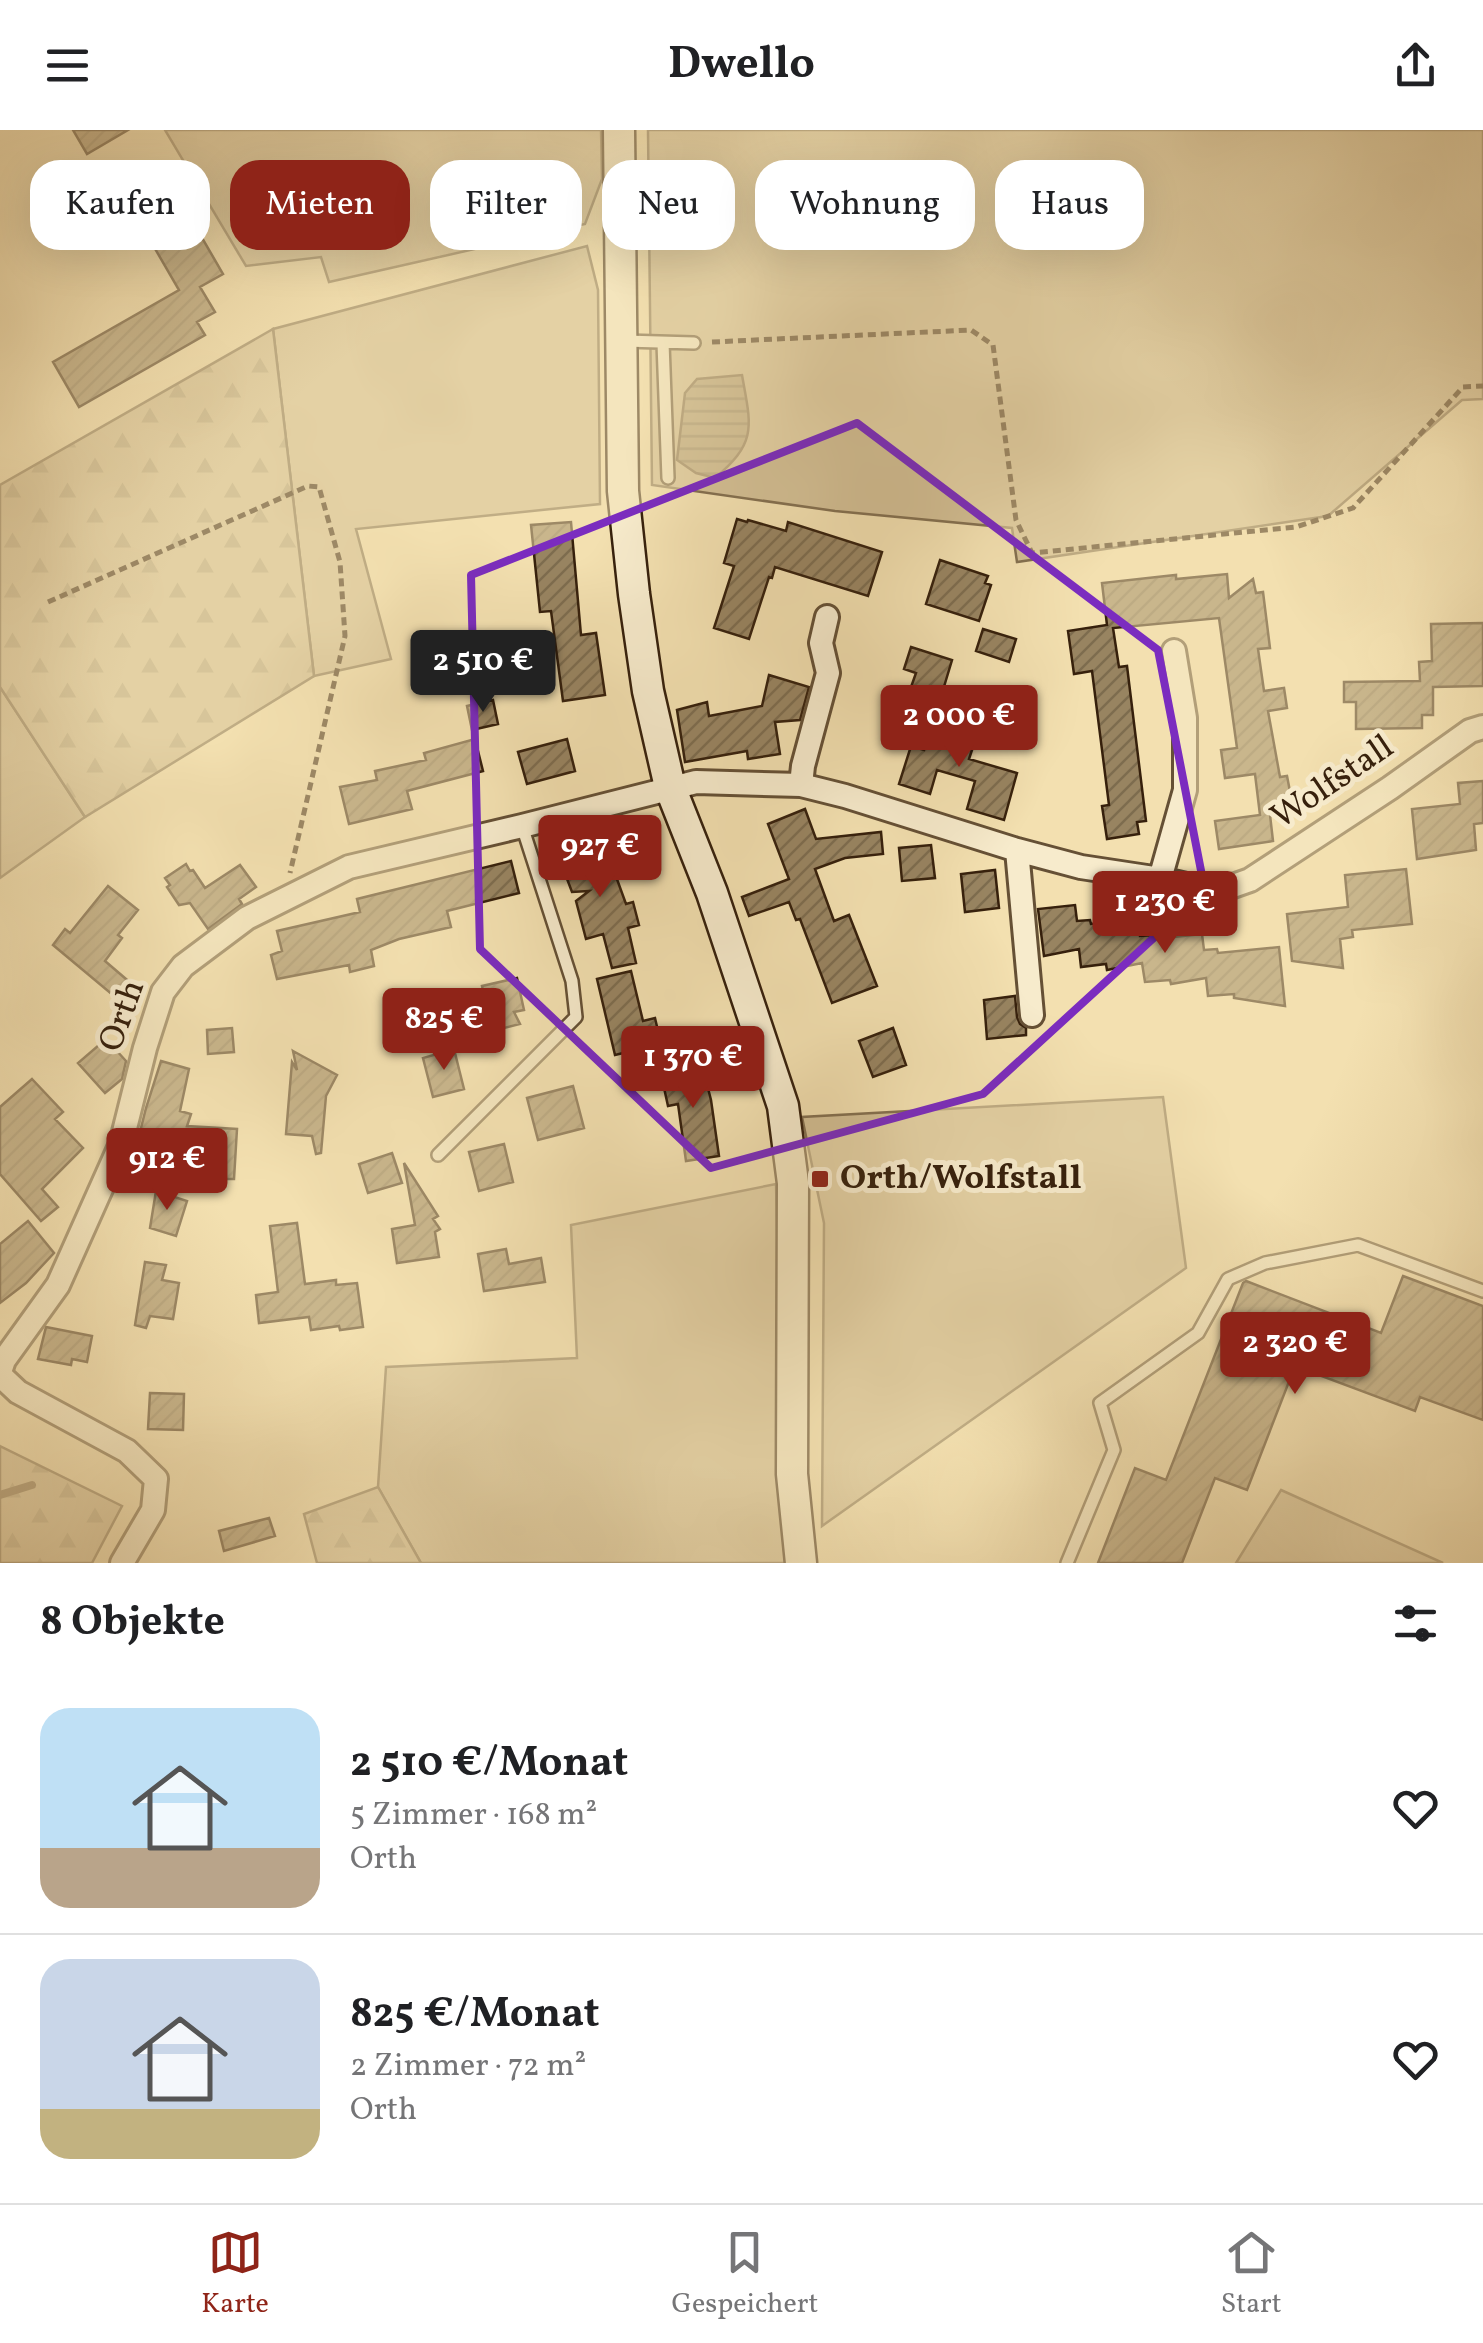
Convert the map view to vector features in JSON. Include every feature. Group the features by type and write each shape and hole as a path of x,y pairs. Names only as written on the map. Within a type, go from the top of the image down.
{"main road":[{"path":"619,130 623,491 634,594 648,692 670,787 718,910 783,1106 793,1182 792,1474 802,1563"}],"street":[{"path":"801,785 828,673 821,643 827,617"},
{"path":"1160,879 1185,790 1186,718 1174,650"},
{"name":"Wolfstall","path":"670,787 696,782 801,785 1080,867 1216,892 1250,880 1470,731 1483,727"},
{"name":"Orth","path":"122,1563 154,1510 156,1479 127,1451 18,1392 0,1373 4,1360 58,1286 122,1144 163,992 184,966 247,918 349,866 670,787"},
{"path":"1017,850 1032,1016"}],"lane":[{"path":"621,340 694,343"},
{"path":"663,343 668,478"},
{"path":"438,1155 576,1017 572,981 522,826"},
{"path":"1067,1563 1114,1450 1100,1403 1198,1333 1228,1279 1265,1263 1358,1245 1483,1291"}],"path":[{"path":"694,343 972,330 993,345 1016,520 1032,553 1296,528 1353,508 1463,387 1483,386"},
{"path":"48,602 308,486 319,487 340,562 344,636 289,869 294,895"}],"highlighted area":[{"path":"857,423 1158,650 1205,891 983,1094 711,1168 480,949 471,575"}],"green space":[{"path":"165,130 601,130 602,179 582,225 582,160 430,160 430,250 470,250 329,282 321,257 246,266 236,250 410,250 410,160 230,160 230,239 210,206 210,160 183,160"},
{"path":"648,130 1483,130 1483,399 1462,400 1328,516 1017,562 1012,528 835,511 652,485 649,250 735,250 735,160 648,160"},
{"path":"587,246 598,290 600,504 356,529 391,659 314,676 273,329"},
{"path":"273,329 314,676 85,817 0,687 0,485"},
{"path":"0,687 85,817 0,878"},
{"path":"1163,1097 1186,1268 822,1526 824,1223 802,1117"},
{"path":"776,1184 785,1563 421,1563 378,1487 386,1367 577,1358 571,1225"},
{"path":"0,1446 122,1506 92,1563 0,1563"},
{"path":"378,1487 421,1563 317,1563 304,1514"},
{"path":"1281,1490 1443,1563 1236,1563"}],"shaded area":[{"path":"742,375 749,421 745,443 715,478 696,473 677,460 685,393 697,379"}],"building":[{"path":"73,130 128,130 87,154"},
{"path":"156,250 209,250 223,274 200,287 215,312 197,322 205,335 79,407 53,362 179,290"},
{"path":"737,519 786,531 788,522 882,552 868,596 775,567 749,639 714,628 734,566 724,563"},
{"path":"571,522 581,635 596,633 605,695 563,701 551,611 540,612 531,525"},
{"path":"940,560 988,576 985,583 991,585 979,621 926,604"},
{"path":"1227,574 1229,598 1253,579 1256,593 1263,592 1270,648 1258,649 1264,691 1284,688 1287,708 1268,711 1280,777 1287,776 1292,802 1281,803 1283,814 1270,815 1273,841 1219,849 1215,821 1260,815 1255,774 1225,778 1221,750 1237,748 1219,618 1113,628 1119,667 1127,666 1146,821 1137,822 1139,834 1107,839 1102,806 1109,805 1092,671 1074,674 1068,631 1107,625 1102,583"},
{"path":"1483,623 1483,686 1433,687 1433,715 1422,715 1422,728 1356,729 1356,702 1344,702 1344,682 1420,681 1419,662 1432,661 1431,624"},
{"path":"983,629 1016,639 1009,662 976,651"},
{"path":"911,647 952,660 940,700 910,690 916,673 904,669"},
{"path":"769,675 809,687 800,720 775,722 780,754 748,759 747,751 685,762 677,710 707,702 709,716 762,706"},
{"path":"493,700 498,724 472,730 467,706"},
{"path":"934,721 977,735 969,759 1017,773 1004,820 967,809 975,781 937,770 930,794 899,784 911,746 924,750"},
{"path":"475,739 483,771 407,791 412,809 349,824 340,787 377,780 375,771 426,760 424,753"},
{"path":"567,739 575,771 527,784 518,752"},
{"path":"1483,781 1483,823 1474,824 1476,850 1417,859 1412,809 1460,804 1458,783"},
{"path":"805,809 816,839 881,832 883,854 845,858 815,869 834,921 849,915 877,986 832,1003 800,919 796,920 789,902 749,916 742,897 789,879 768,824"},
{"path":"589,837 600,864 610,860 626,904 633,902 639,925 628,928 636,963 612,968 603,934 586,939 576,901 589,891 572,892 556,850"},
{"path":"931,845 935,878 902,881 899,848"},
{"path":"511,861 519,893 447,911 451,927 371,950 374,966 350,972 349,965 277,979 271,955 282,951 277,931 360,912 357,899"},
{"path":"186,864 205,888 240,865 256,887 239,899 242,904 208,929 190,903 179,905 167,887 170,885 165,878"},
{"path":"1406,869 1412,924 1352,930 1353,937 1340,939 1343,968 1292,961 1287,914 1348,907 1345,875"},
{"path":"995,870 999,908 965,912 961,874"},
{"path":"108,886 138,910 118,935 122,938 105,961 133,985 120,1001 53,945 65,929 70,933"},
{"path":"1075,905 1077,921 1090,920 1091,924 1138,919 1140,936 1154,935 1154,939 1202,934 1204,950 1217,949 1218,953 1279,947 1285,1006 1234,998 1234,994 1208,996 1206,978 1171,984 1170,980 1145,982 1142,963 1107,970 1106,964 1081,967 1079,949 1044,956 1038,909"},
{"path":"631,971 643,1021 655,1018 661,1044 615,1055 597,979"},
{"path":"517,978 524,1010 514,1012 520,1024 492,1031 482,986"},
{"path":"1015,996 1017,1017 1026,1028 1026,1035 987,1039 984,1000"},
{"path":"232,1028 234,1052 208,1054 207,1030"},
{"path":"893,1028 906,1065 873,1077 859,1041"},
{"path":"106,1039 126,1061 122,1079 105,1093 78,1063"},
{"path":"454,1049 464,1089 433,1097 423,1058"},
{"path":"293,1051 337,1075 326,1096 321,1153 316,1154 312,1136 286,1134 292,1062 297,1070"},
{"path":"161,1061 189,1069 180,1111 191,1114 187,1126 237,1129 234,1179 204,1179 205,1154 162,1140 144,1191 120,1186 136,1148"},
{"path":"702,1065 719,1156 686,1161 678,1104 668,1106 661,1074"},
{"path":"32,1079 63,1112 55,1119 83,1148 42,1189 58,1207 41,1221 0,1174 0,1107"},
{"path":"573,1086 584,1128 538,1140 527,1098"},
{"path":"504,1144 513,1182 479,1191 469,1152"},
{"path":"392,1153 402,1183 368,1193 359,1164"},
{"path":"404,1163 438,1216 433,1219 440,1229 435,1232 439,1257 397,1263 392,1229 415,1225"},
{"path":"156,1191 187,1201 176,1236 150,1228"},
{"path":"28,1221 54,1253 0,1303 0,1244"},
{"path":"297,1223 305,1284 336,1280 336,1285 357,1283 363,1327 311,1330 309,1317 259,1323 256,1295 278,1292 270,1226"},
{"path":"506,1249 509,1264 541,1258 545,1282 484,1291 478,1254"},
{"path":"145,1262 166,1265 162,1280 179,1283 173,1319 150,1316 146,1328 135,1325"},
{"path":"1403,1276 1483,1306 1483,1420 1420,1397 1415,1411 1295,1366 1247,1490 1215,1478 1182,1563 1098,1563 1135,1468 1166,1480 1243,1283 1381,1333"},
{"path":"46,1327 92,1336 87,1362 72,1359 71,1365 38,1359"},
{"path":"150,1393 184,1394 183,1430 148,1429"},
{"path":"269,1518 275,1536 224,1551 219,1531"}],"waterway":[{"path":"0,1495 32,1485"}],"place":[{"name":"Orth/Wolfstall","path":"820,1179"}]}
